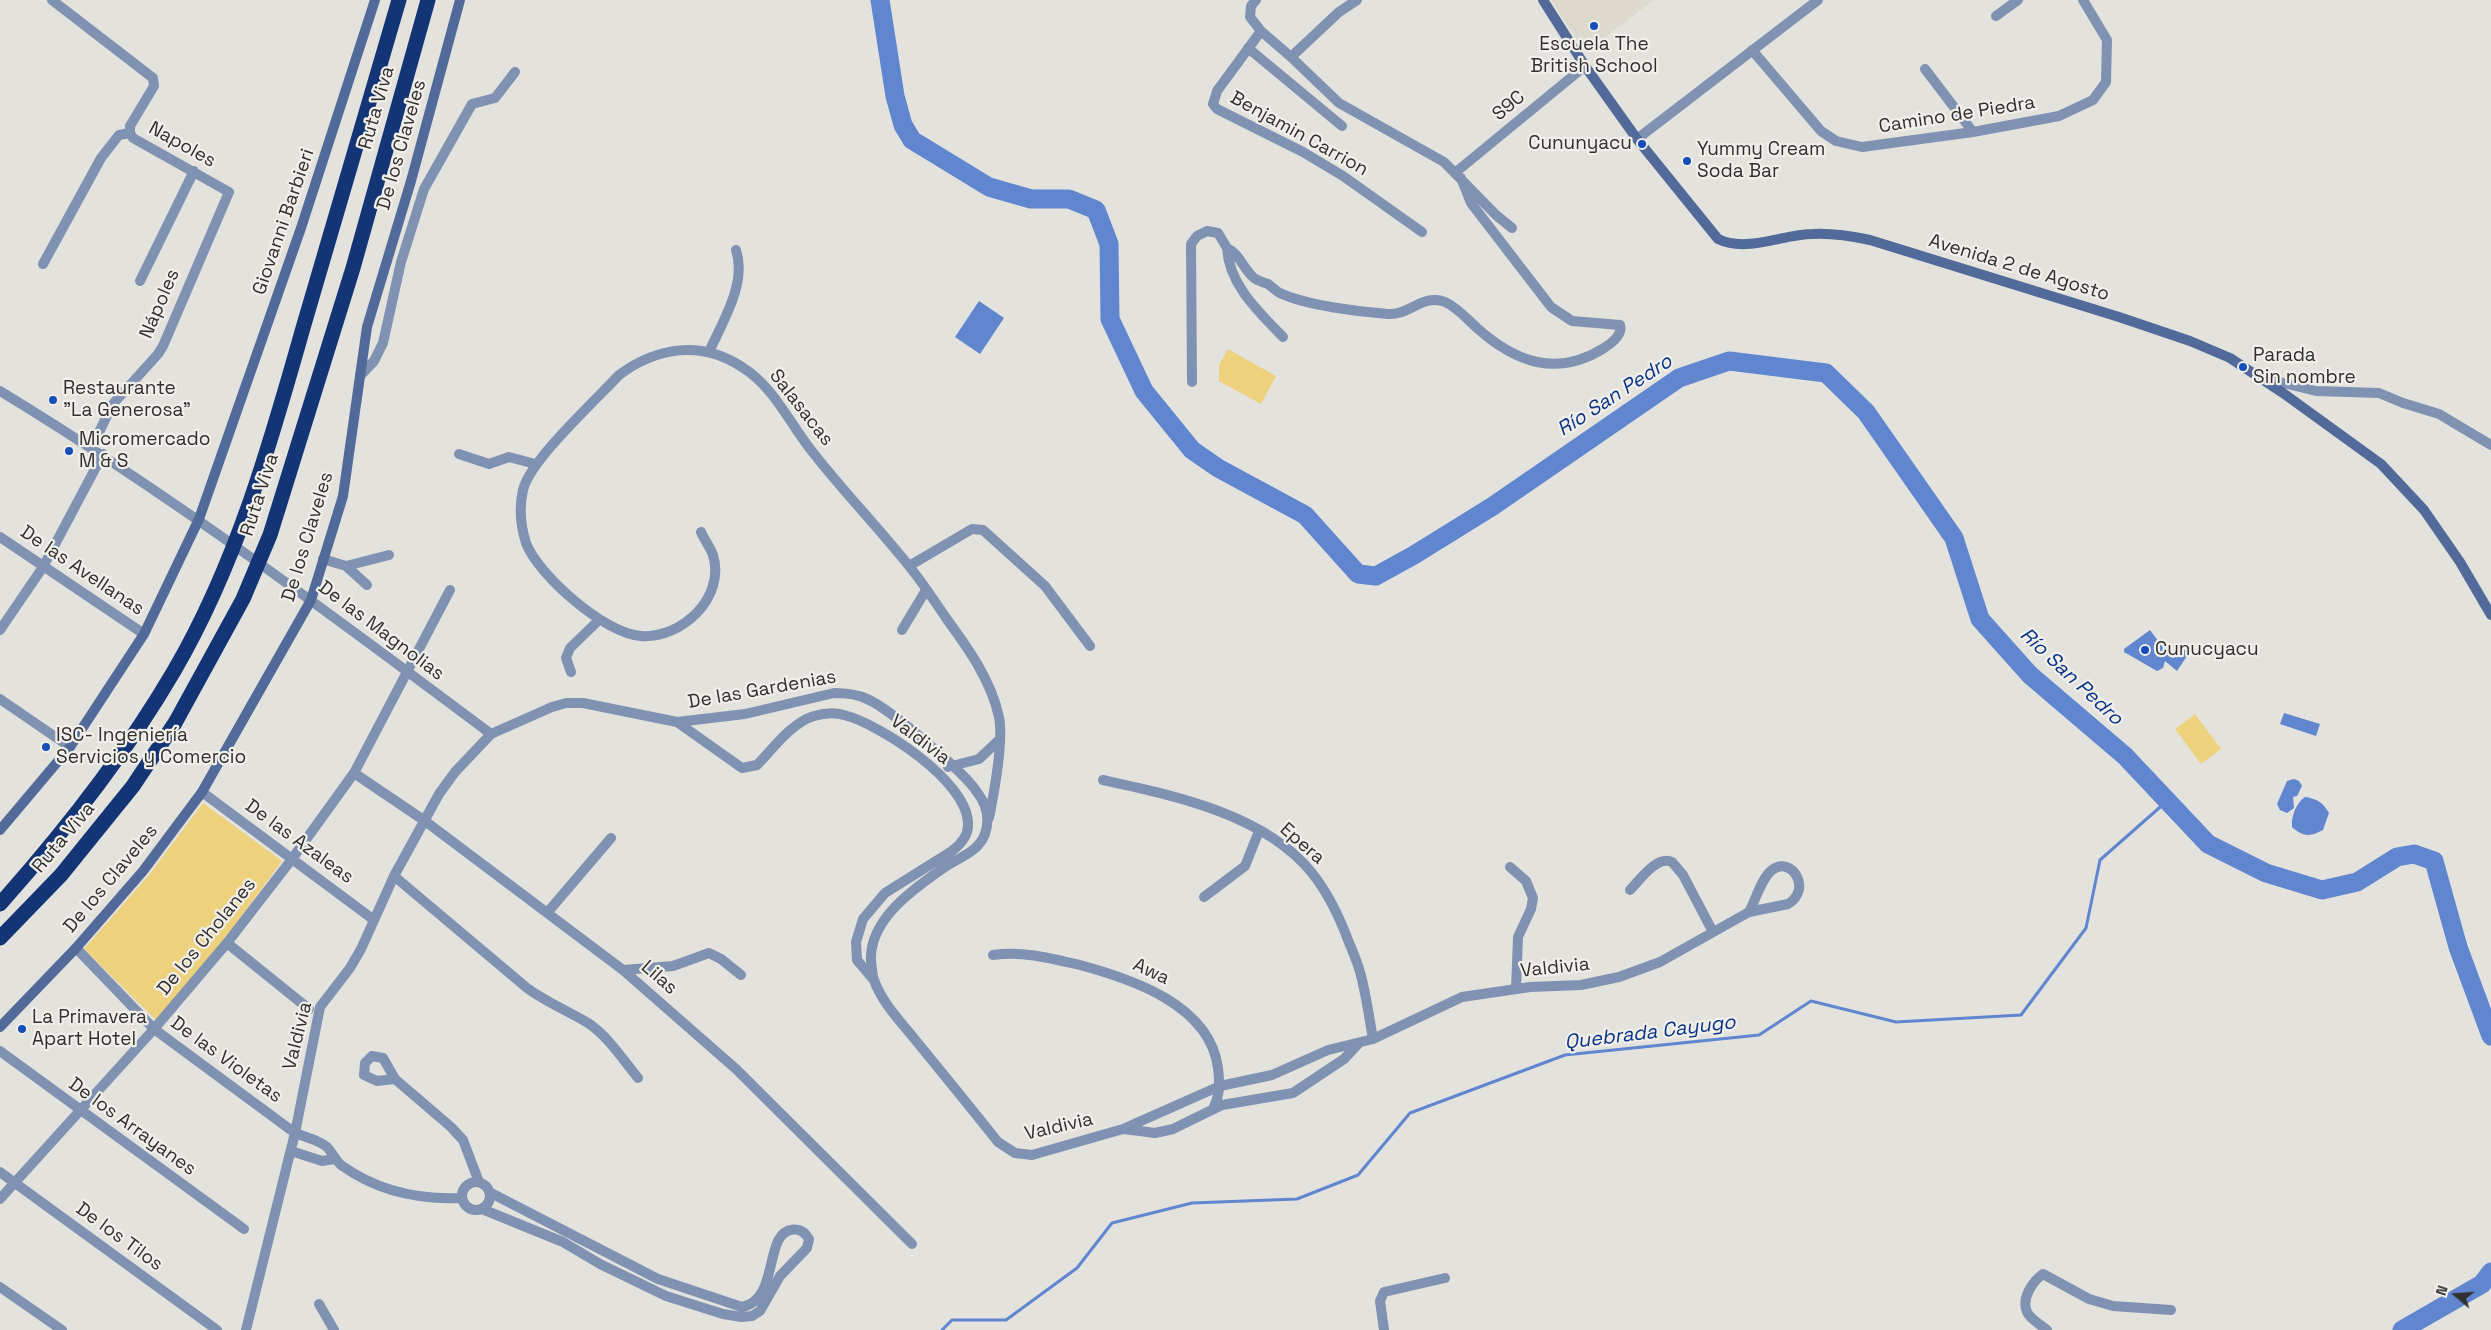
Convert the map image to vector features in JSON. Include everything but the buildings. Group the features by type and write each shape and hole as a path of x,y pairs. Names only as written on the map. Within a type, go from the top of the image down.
{"highway":[{"name":"Ruta Viva","path":"0,904 58,839 116,762 175,670 207,606 265,462 399,0"},
{"name":"Ruta Viva","path":"0,938 61,875 133,786 175,723 243,599 270,535 353,268 428,0"}],"main road":[{"name":"Giovanni Barbieri","path":"199,519 301,228 376,0"},
{"name":"De los Claveles","path":"0,1027 76,948 143,871 202,792 311,600 343,496 366,328 411,181 460,0"},
{"name":"Avenida 2 de Agosto","path":"1543,0 1585,66 1637,138 1718,239 1726,243 1748,244 1811,234 1845,235 1870,240 2119,317 2190,341 2230,358 2283,393 2381,464 2424,510 2460,562 2491,615"},
{"path":"0,830 70,747 144,634 199,519"}],"street":[{"name":"Napoles","path":"52,0 153,78 154,86 130,126 130,133 133,138 228,190"},
{"path":"1256,0 1251,6 1250,17 1261,31 1291,57 1339,104 1444,162 1459,175 1496,215 1512,228"},
{"path":"1291,57 1339,12 1357,0"},
{"path":"1637,138 1818,0"},
{"path":"1996,16 2018,0"},
{"name":"Camino de Piedra","path":"1752,50 1821,132 1836,141 1862,147 1973,132 2059,116 2093,100 2106,82 2107,40 2082,0"},
{"name":"Benjamin Carrion","path":"1261,31 1217,90 1213,104 1217,109 1304,152 1343,176 1422,232"},
{"path":"1248,48 1342,126"},
{"name":"S9C","path":"1459,175 1585,66"},
{"path":"1925,69 1973,132"},
{"path":"360,376 374,361 383,344 401,262 424,189 472,104 495,98 515,72"},
{"path":"43,264 101,158 118,135 130,133"},
{"path":"140,281 194,171"},
{"path":"1227,248 1233,251 1255,279 1280,293 1310,302 1395,315 1430,300 1446,302 1496,344 1525,360 1544,363 1567,362 1597,353 1611,344 1619,336 1620,325 1572,320 1551,307 1471,203 1459,175"},
{"name":"Nápoles","path":"92,447 112,405 163,346 229,195 228,190"},
{"path":"1192,382 1191,244 1197,236 1207,231 1218,233 1227,248 1232,273 1245,296 1283,337"},
{"path":"709,352 738,281 740,262 736,250"},
{"name":"Salasacas","path":"701,532 713,556 714,576 709,596 701,610 686,623 663,634 640,636 618,630 599,620 575,602 542,567 526,544 521,522 523,490 535,464 619,374 636,362 676,350 691,349 709,352 742,366 763,383 811,451 909,566 974,657 999,717 996,784 989,819"},
{"path":"2256,376 2324,392 2379,392 2403,403 2439,414 2491,445"},
{"name":"De las Magnolias","path":"0,390 103,454 199,519 491,734"},
{"path":"0,630 43,567 103,454"},
{"path":"459,454 489,464 509,458 535,464"},
{"path":"909,566 972,529 983,530 1045,586 1090,646"},
{"name":"De las Avellanas","path":"0,538 144,634"},
{"path":"346,566 389,555"},
{"path":"323,559 346,566 367,585"},
{"name":"De los Cholanes","path":"0,1199 154,1029 227,943 292,860 354,773 450,590"},
{"path":"902,630 926,590"},
{"path":"571,672 566,658 570,648 599,620"},
{"name":"De las Gardenias","path":"491,734 552,707 566,703 583,703 677,722 745,714 834,693 846,693 868,699 884,709 952,766 977,791 989,819"},
{"path":"0,699 70,747"},
{"name":"Valdivia","path":"677,722 742,768 750,768 757,766 791,730 812,717 828,713 842,714 884,732 936,770 967,812 968,824 962,843 940,864 885,892 863,919 856,942 857,960 874,980 890,1008 998,1142 1015,1153 1032,1155 1123,1129 1220,1086 1272,1075 1328,1050 1373,1039 1462,997 1516,989 1581,985 1619,977 1660,962 1749,912 1793,900 1799,889 1799,882 1793,871 1784,867 1772,870 1767,876 1749,912"},
{"name":"Valdivia","path":"246,1330 291,1151 320,1007 350,968 394,876 424,821 455,772 491,734"},
{"path":"936,770 979,759 998,741"},
{"name":"Lilas","path":"354,773 424,821 623,970 736,1069 912,1244"},
{"name":"Epera","path":"1103,780 1192,800 1228,814 1259,831 1298,859 1312,873 1336,910 1360,971 1373,1039"},
{"name":"De las Azaleas","path":"202,792 374,920"},
{"path":"874,980 871,960 873,945 880,927 890,911 940,864 981,842 989,819"},
{"path":"1204,898 1245,866 1259,831"},
{"path":"547,913 610,838"},
{"path":"1630,890 1656,863 1662,860 1672,862 1683,875 1713,932"},
{"path":"1510,867 1526,881 1532,898 1531,909 1518,937 1516,989"},
{"path":"394,876 527,988 544,1000 589,1024 604,1037 638,1078"},
{"path":"227,943 309,1009"},
{"name":"De las Violetas","path":"76,948 154,1029 295,1133 322,1143 329,1149 334,1159"},
{"name":"Awa","path":"993,955 1013,952 1033,953 1110,973 1143,985 1167,998 1191,1018 1211,1046 1217,1064 1220,1086 1213,1109"},
{"path":"623,970 673,966 708,953 713,953 740,975"},
{"name":"Valdivia","path":"1123,1129 1155,1133 1173,1129 1222,1105 1293,1093 1344,1059 1358,1044"},
{"name":"De los Arrayanes","path":"0,1051 244,1230"},
{"path":"395,1079 451,1127 463,1140 479,1182 489,1192 658,1279 742,1307 749,1305 762,1292 782,1234 798,1229 804,1231 809,1238 807,1248 780,1276 760,1311 752,1316 742,1317 723,1314 666,1296 600,1264 563,1242 482,1208 469,1208 462,1198 464,1189 470,1183 479,1182"},
{"path":"291,1151 322,1161 334,1159 372,1184 390,1191 437,1199 462,1198"},
{"name":"De los Tilos","path":"0,1172 217,1330"},
{"path":"482,1208 489,1198 489,1192"},
{"path":"2047,1330 2027,1314 2026,1307 2028,1291 2034,1280 2043,1274 2089,1299 2113,1306 2171,1310"},
{"path":"1384,1330 1380,1301 1384,1292 1445,1278"},
{"path":"0,1287 62,1330"},
{"path":"319,1304 334,1330"}],"shaded area":[{"name":"Escuela The British School","path":"1551,0 1654,0 1585,52"},
{"path":"1228,349 1276,376 1261,404 1219,381 1219,365"},
{"path":"2195,714 2221,749 2201,764 2175,729"},
{"path":"203,803 282,861 224,940 156,1020 84,949 149,875"}],"water":[{"path":"979,301 1004,318 980,354 955,337"},
{"name":"Cunucyacu","path":"2150,630 2170,657 2174,658 2182,648 2189,653 2177,671 2165,661 2163,668 2157,671 2124,652 2124,649"},
{"path":"2284,713 2320,724 2316,736 2280,724"},
{"path":"2294,779 2299,781 2302,786 2297,796 2293,797 2294,808 2287,813 2280,810 2277,804 2287,781"},
{"path":"2305,797 2320,802 2329,813 2323,830 2310,835 2300,833 2292,827 2295,811"}],"waterway":[{"name":"Río San Pedro","path":"880,0 895,96 903,125 912,140 989,187 1031,199 1069,199 1096,210 1109,244 1110,319 1144,391 1192,450 1218,468 1305,515 1358,574 1376,576 1414,555 1493,506 1679,378 1729,361 1826,373 1866,412 1954,538 1980,619 2030,675 2125,756 2208,844 2266,873 2322,890 2357,882 2397,857 2414,854 2434,861 2458,947 2491,1036"},
{"name":"Quebrada Cayugo","path":"942,1330 952,1320 1006,1320 1077,1268 1112,1223 1192,1203 1297,1199 1358,1175 1410,1113 1565,1055 1759,1035 1811,1001 1896,1022 2021,1015 2086,928 2100,860 2167,801"},
{"name":"Río San Pedro","path":"2402,1330 2482,1284 2491,1272"}],"place":[{"name":"Escuela The British School","path":"1594,26"},
{"name":"Cununyacu","path":"1642,144"},
{"name":"Yummy Cream Soda Bar","path":"1687,161"},
{"name":"Parada Sin nombre","path":"2243,367"},
{"name":"Restaurante \"La Generosa\"","path":"53,400"},
{"name":"Micromercado M & S","path":"69,451"},
{"name":"Cunucyacu","path":"2145,650"},
{"name":"ISC- Ingeniería Servicios y Comercio","path":"46,747"},
{"name":"La Primavera Apart Hotel","path":"22,1029"}]}
